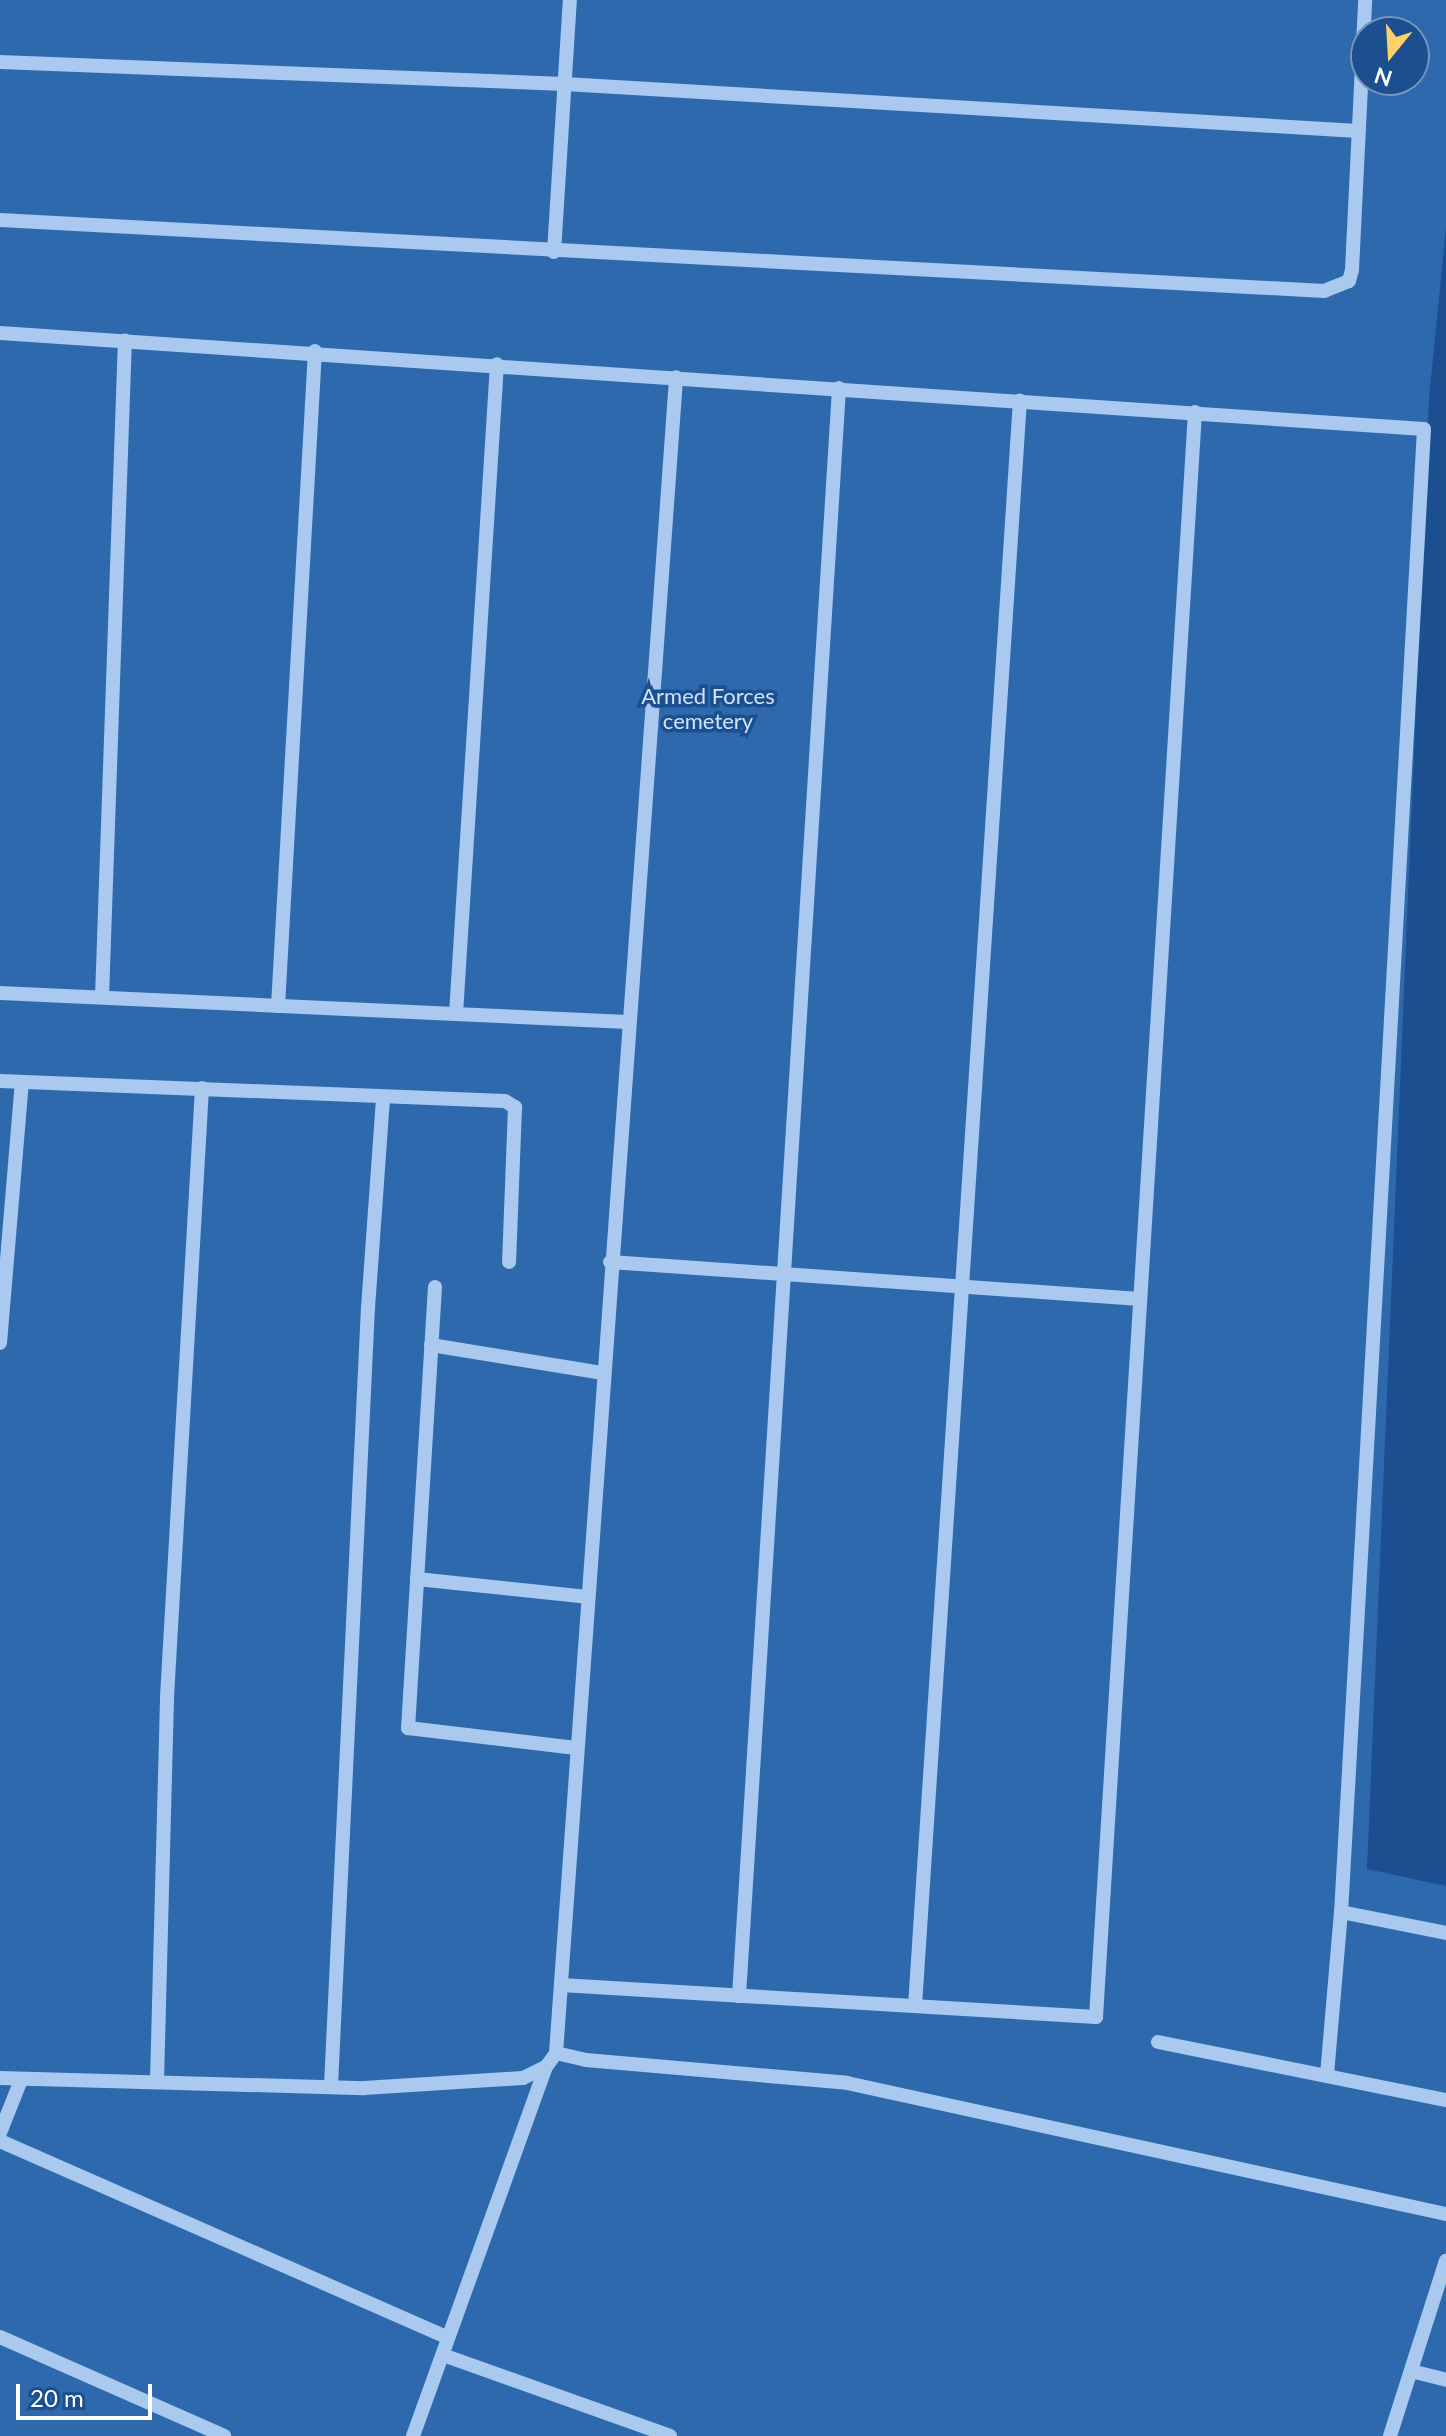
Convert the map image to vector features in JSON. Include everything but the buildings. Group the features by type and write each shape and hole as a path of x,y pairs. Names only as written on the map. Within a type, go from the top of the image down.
{"lane":[{"path":"554,252 570,0"},
{"path":"0,220 1324,291 1349,281 1352,270 1365,0"},
{"path":"0,62 565,84 1358,131"},
{"path":"0,333 315,351 1424,429 1341,1912 1327,2075"},
{"path":"102,997 125,340"},
{"path":"278,1006 315,351"},
{"path":"456,1014 497,364"},
{"path":"413,2436 546,2067 556,2053 627,1022 676,377"},
{"path":"739,1996 839,388"},
{"path":"915,2006 1020,400"},
{"path":"561,1985 1096,2017 1195,412"},
{"path":"0,993 627,1022"},
{"path":"0,1081 505,1101 515,1107 509,1262"},
{"path":"0,1343 22,1082"},
{"path":"157,2081 167,1697 202,1088"},
{"path":"331,2086 368,1308 383,1098"},
{"path":"610,1262 1140,1299"},
{"path":"435,1287 408,1728 576,1748"},
{"path":"431,1345 602,1373"},
{"path":"417,1579 587,1597"},
{"path":"1341,1912 1446,1933"},
{"path":"1158,2042 1446,2100"},
{"path":"556,2053 586,2060 847,2083 1446,2214"},
{"path":"0,2078 331,2086 523,2078 546,2067"},
{"path":"0,2133 21,2080"},
{"path":"0,2141 448,2338"},
{"path":"1390,2436 1446,2261"},
{"path":"0,2337 224,2436"},
{"path":"443,2355 670,2436"},
{"path":"1411,2371 1446,2380"}],"green space":[{"name":"Armed Forces cemetery","path":"0,0 1446,0 1446,228 1429,398 1367,1869 1446,1886 1446,2436 0,2436"}]}
